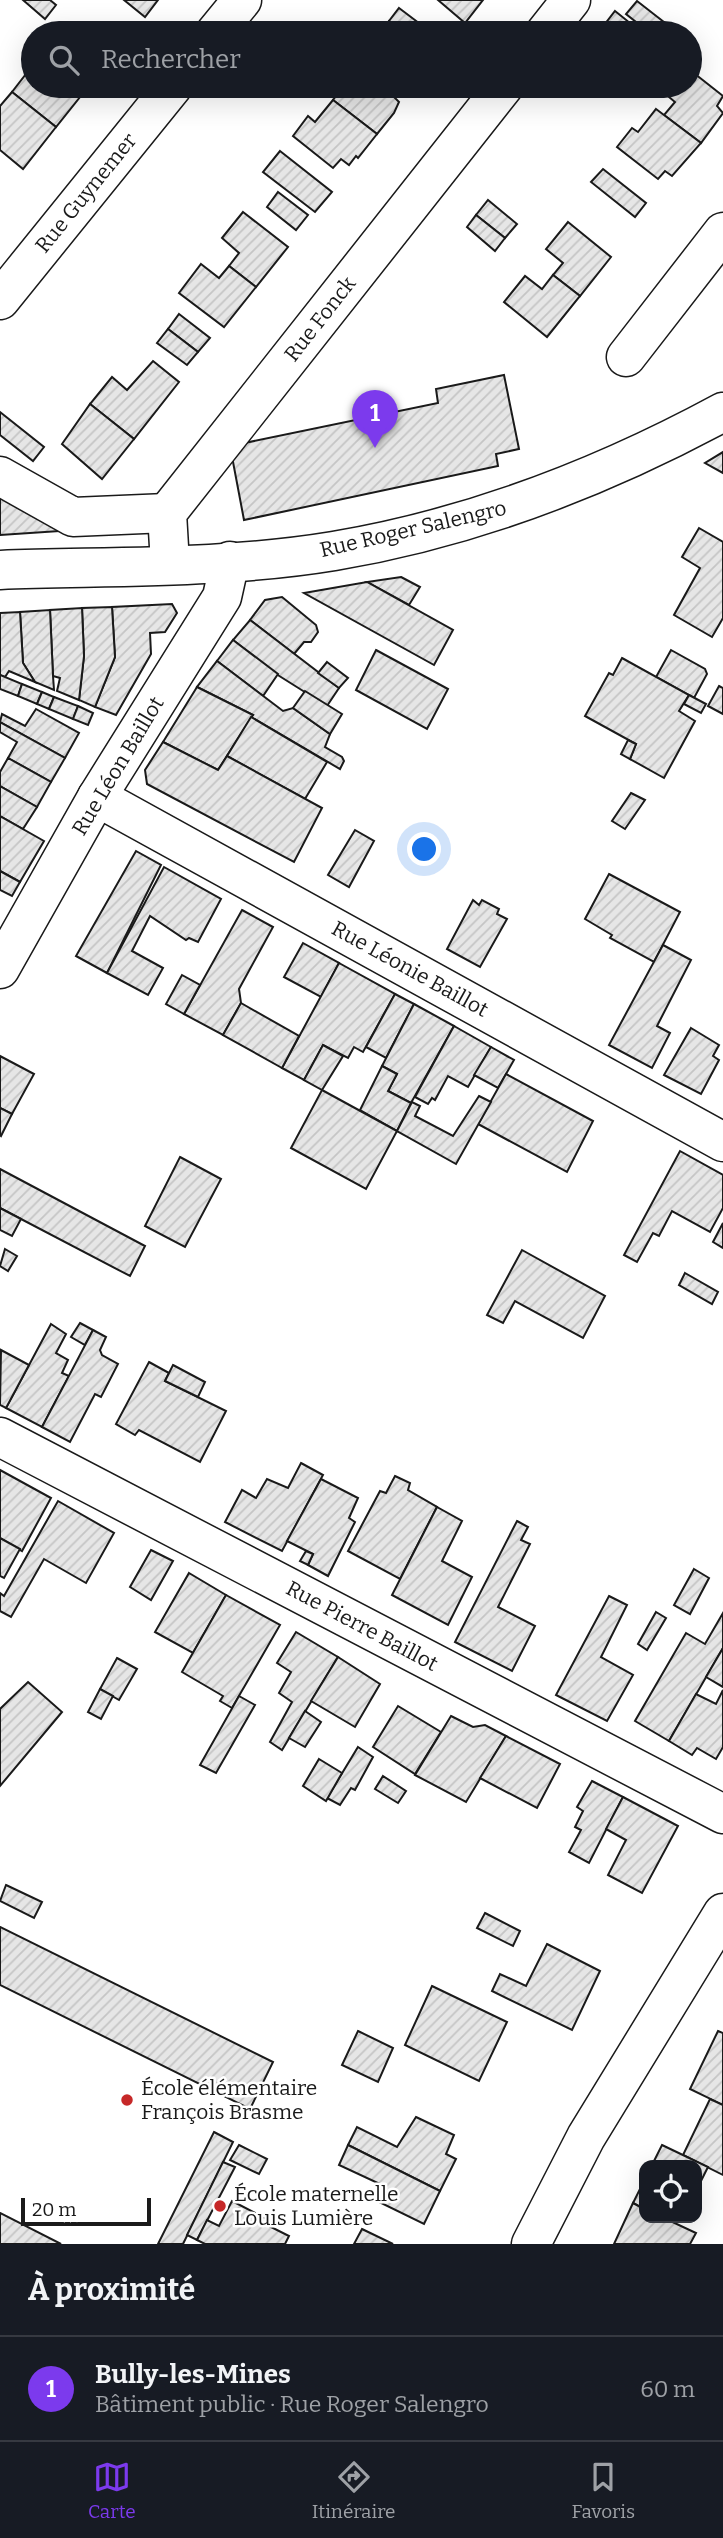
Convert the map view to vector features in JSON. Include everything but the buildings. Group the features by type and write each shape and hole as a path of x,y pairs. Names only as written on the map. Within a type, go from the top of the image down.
{"street":[{"path":"225,21 242,0"},
{"path":"554,21 571,0"},
{"name":"Rue Guynemer","path":"0,300 163,98"},
{"name":"Rue Fonck","path":"167,513 495,98"},
{"path":"626,358 723,232"},
{"name":"Rue Roger Salengro","path":"0,570 230,561 334,551 492,513 536,498 674,439 723,412"},
{"path":"0,475 73,517 167,513 170,564"},
{"name":"Rue Léon Baillot","path":"0,969 97,797 222,597 230,561"},
{"name":"Rue Léonie Baillot","path":"97,797 723,1142"},
{"name":"Rue Pierre Baillot","path":"0,1437 723,1814"},
{"path":"531,2244 586,2137 723,1913"}],"place":[{"name":"Bully-les-Mines","path":"375,448"},
{"name":"École élémentaire François Brasme","path":"127,2100"},
{"name":"École maternelle Louis Lumière","path":"220,2206"}]}
